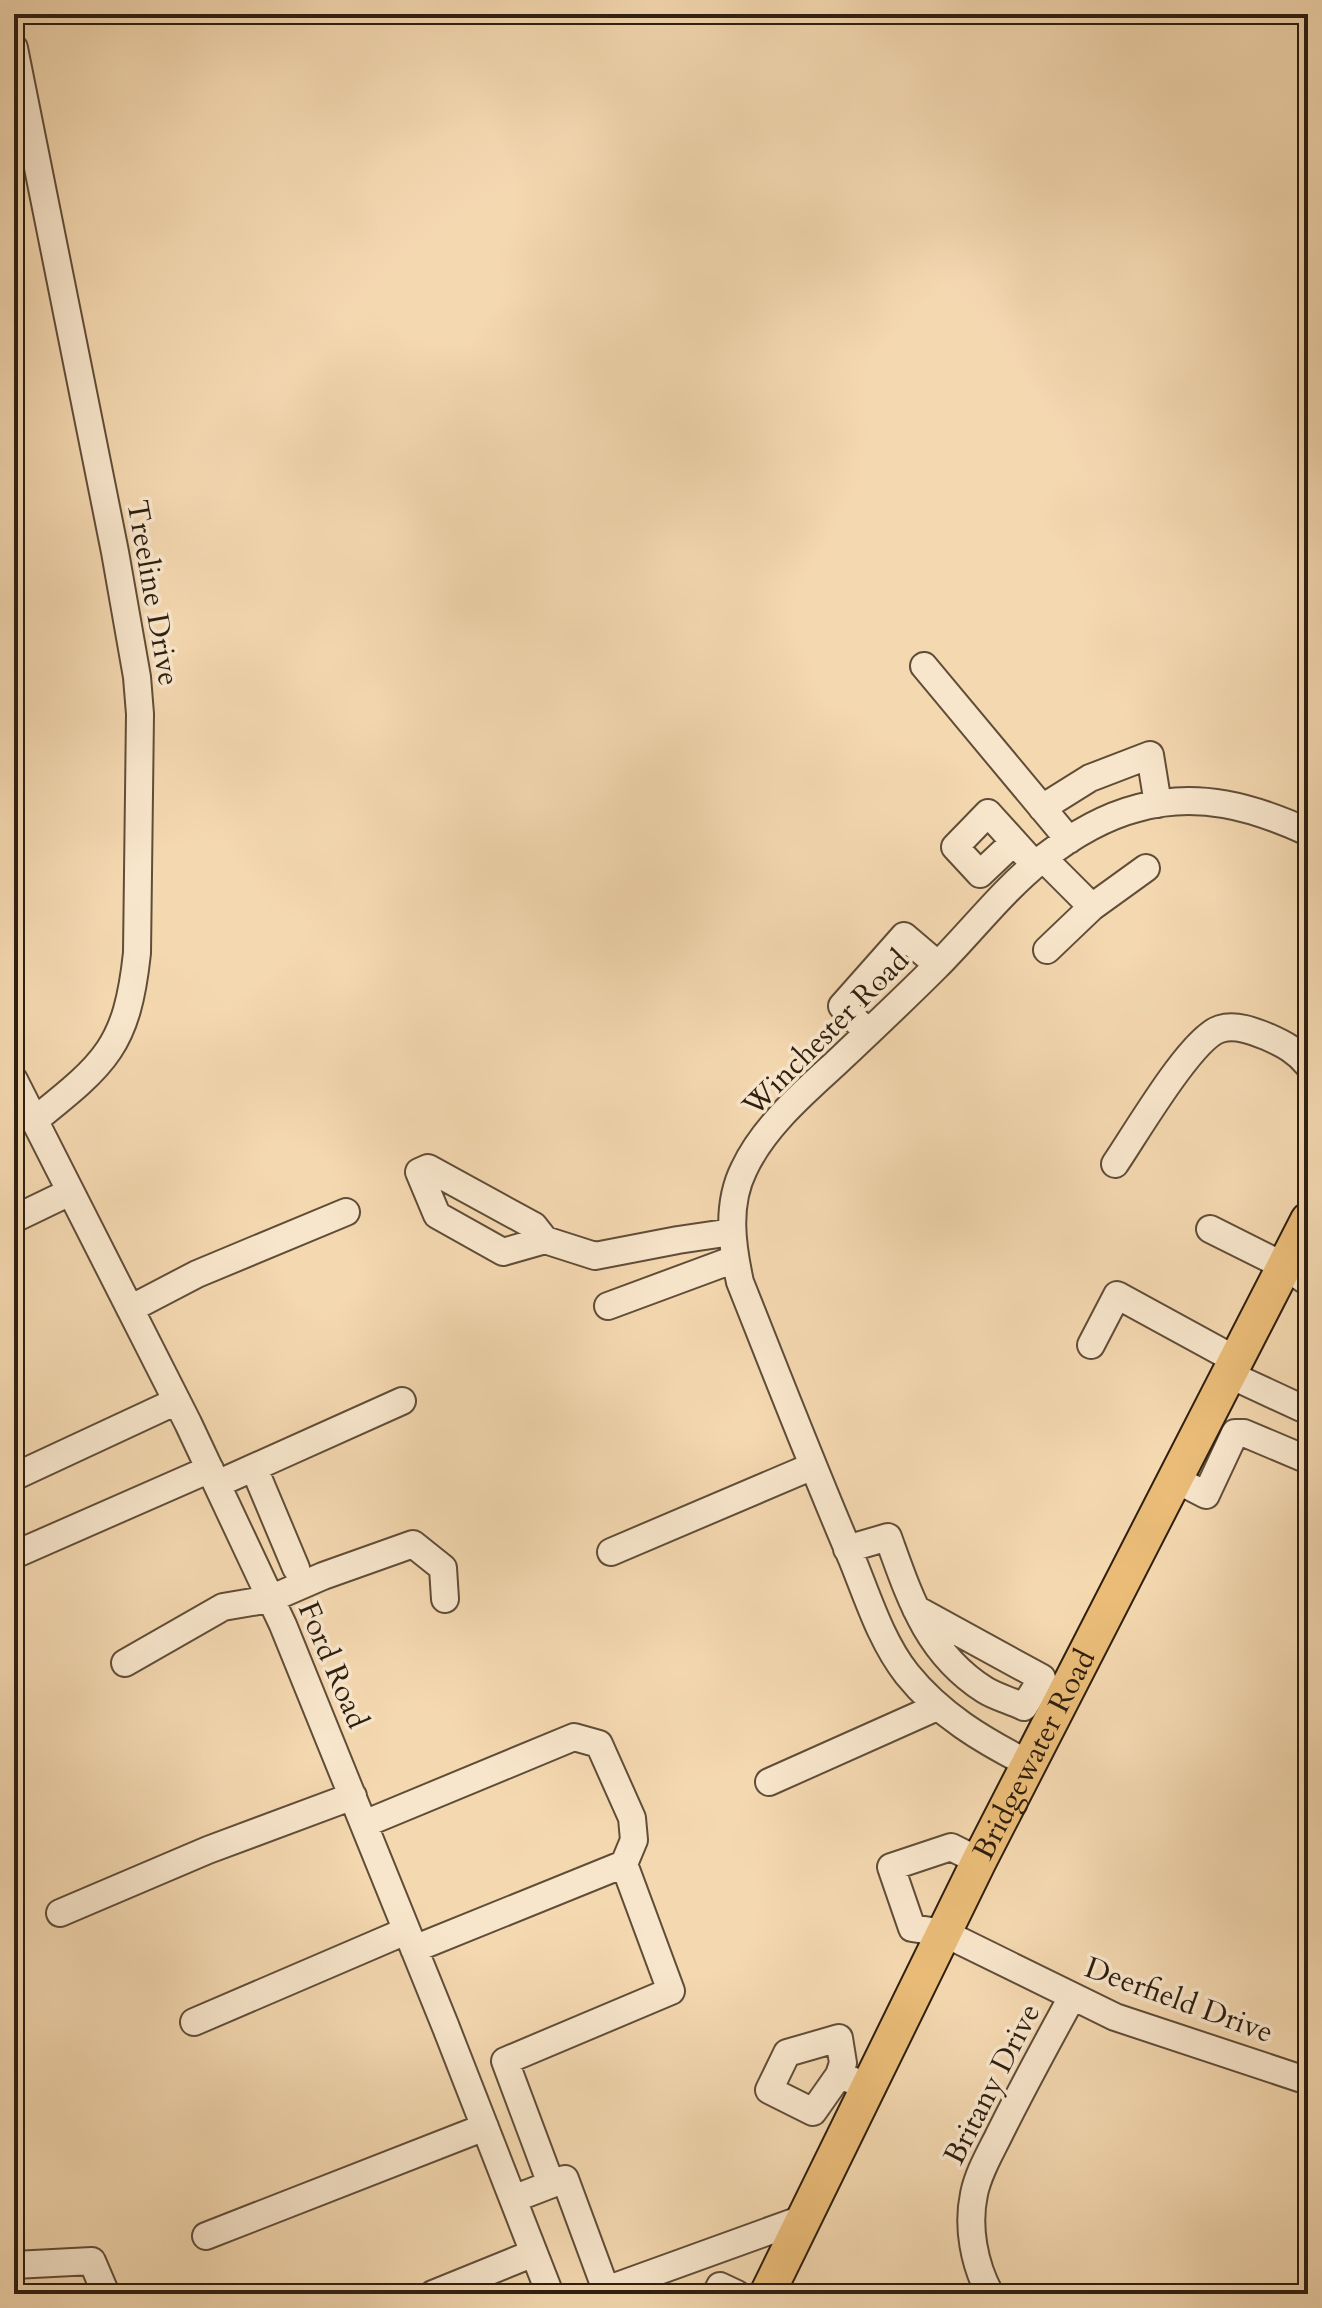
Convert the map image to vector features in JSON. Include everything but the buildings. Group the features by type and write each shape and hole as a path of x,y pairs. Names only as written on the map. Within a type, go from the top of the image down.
{"main road":[{"name":"Bridgewater Road","path":"767,2294 805,2218 854,2081 944,1933 1232,1367 1296,1274 1308,1220"}],"street":[{"name":"Treeline Drive","path":"14,48 115,552 137,677 140,714 137,953 128,1012 117,1040 103,1060 77,1087 35,1120"},
{"path":"924,666 1069,840"},
{"path":"1042,808 1090,778 1150,755 1158,804"},
{"name":"Winchester Road","path":"1029,1764 955,1722 937,1707 906,1673 871,1609 740,1282 732,1232 736,1189 755,1150 785,1113 938,965 1013,884 1069,840 1107,819 1184,800 1212,800 1254,811 1308,832"},
{"path":"1014,842 1092,907"},
{"path":"1047,950 1092,907 1146,868"},
{"path":"868,1033 842,1006 904,936 938,965"},
{"path":"1115,1164 1188,1057 1204,1038 1217,1030 1238,1028 1261,1034 1296,1052 1308,1065"},
{"name":"Ford Road","path":"14,1080 177,1401 270,1599 325,1724 550,2294"},
{"path":"14,1219 70,1192"},
{"path":"130,1309 197,1274 346,1212"},
{"path":"1210,1229 1296,1274"},
{"path":"545,1240 595,1256 732,1232"},
{"path":"608,1306 735,1259"},
{"path":"1091,1345 1117,1295 1308,1411"},
{"path":"18,1475 177,1401"},
{"path":"14,1555 213,1477 254,1468 402,1401"},
{"path":"1175,1479 1206,1495 1235,1433 1244,1433 1308,1460"},
{"path":"611,1552 813,1466"},
{"path":"254,1468 296,1568"},
{"path":"847,1549 888,1537 916,1609 938,1650 985,1690 1024,1707 1042,1678 916,1609"},
{"path":"125,1663 223,1607 270,1599 323,1576 413,1544 443,1568 445,1599"},
{"path":"769,1782 937,1707"},
{"path":"364,1824 574,1737 599,1744 632,1818 634,1840 624,1864 671,1991 505,2061 551,2184"},
{"path":"60,1913 208,1850 353,1796"},
{"name":"Deerfield Drive","path":"979,1861 951,1847 891,1867 912,1928 944,1933 1115,2017 1308,2081"},
{"path":"194,2022 410,1940 624,1864"},
{"name":"Britany Drive","path":"990,2294 982,2279 974,2248 971,2214 974,2193 1005,2123 1072,1997"},
{"path":"206,2236 485,2127"},
{"path":"513,2199 565,2179 606,2290 805,2218"},
{"path":"433,2294 534,2253"},
{"path":"14,2265 92,2261 106,2294"},
{"path":"716,2294 720,2286 737,2294"}]}
